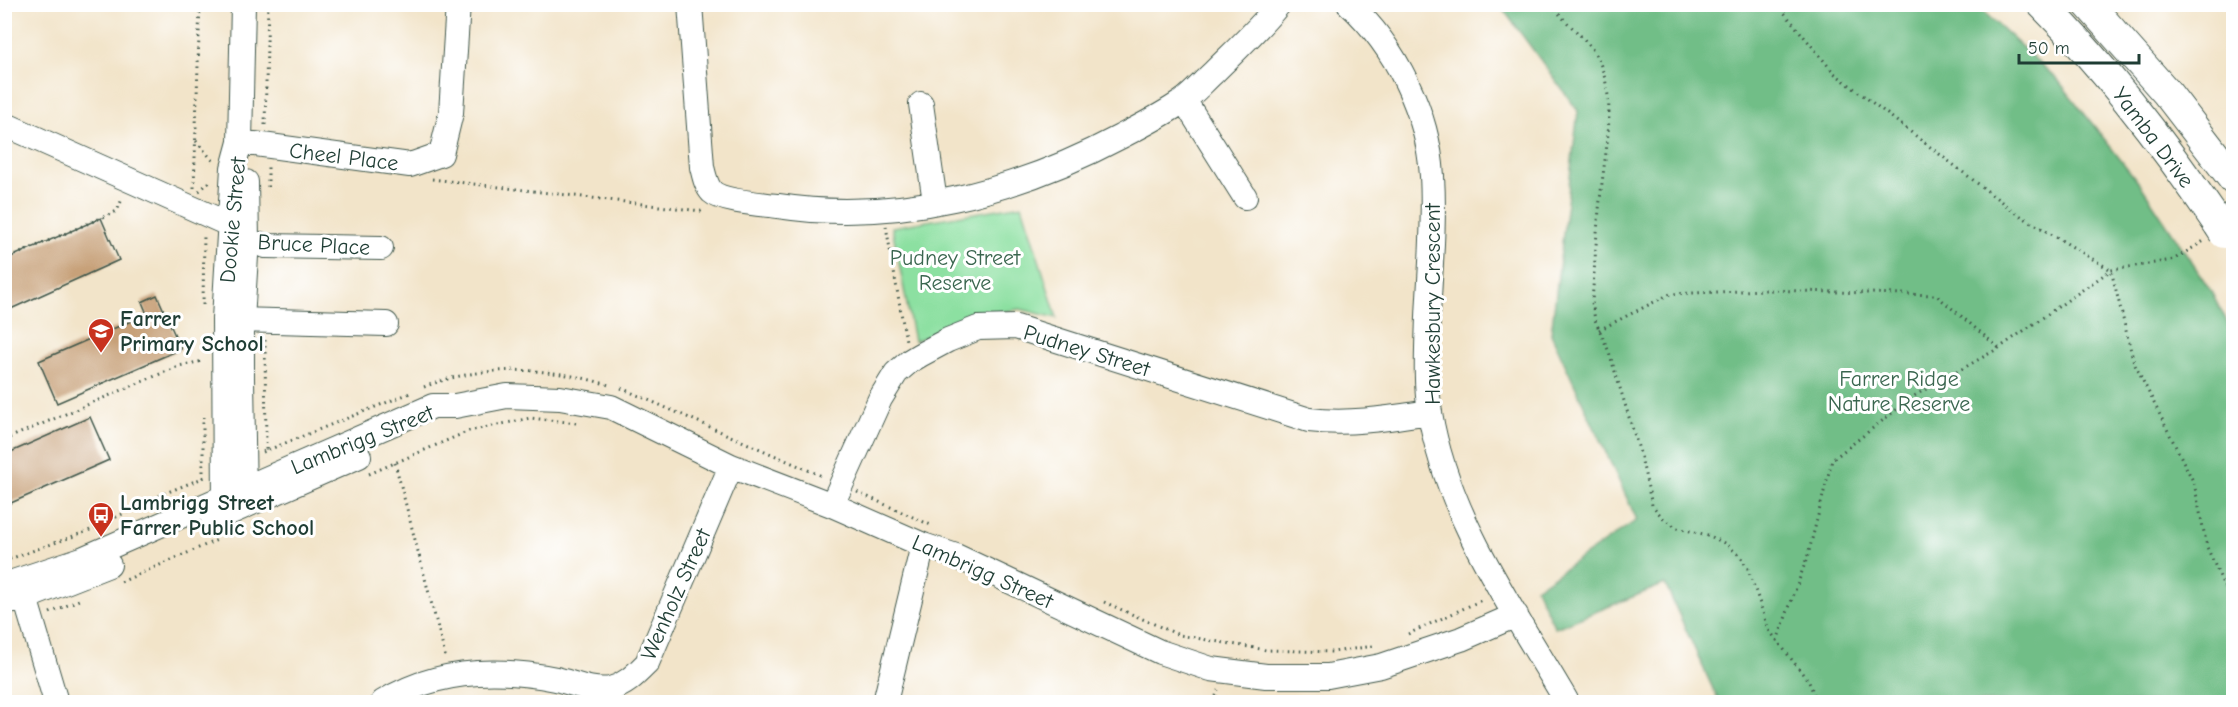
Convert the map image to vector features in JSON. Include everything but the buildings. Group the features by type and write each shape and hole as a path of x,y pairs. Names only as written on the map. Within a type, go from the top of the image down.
{"main road":[{"name":"Yamba Drive","path":"2042,4 2135,109 2179,166 2225,236"},
{"name":"Yamba Drive","path":"2088,4 2167,93 2234,180"}],"street":[{"name":"Dookie Street","path":"238,503 224,469 224,319 228,224 234,160 240,142 243,4"},
{"name":"Cheel Place","path":"240,142 410,165 441,154 451,113 459,4"},
{"path":"690,4 702,167 712,192 720,197 809,211 884,210 935,202 997,189 1031,178 1090,153 1150,122 1184,100 1240,47 1279,4"},
{"name":"Hawkesbury Crescent","path":"1349,4 1363,17 1396,63 1422,121 1429,146 1432,196 1427,345 1430,412 1453,498 1474,540 1567,702"},
{"path":"1184,100 1245,197"},
{"path":"921,104 935,202"},
{"path":"4,124 228,224 247,240"},
{"name":"Dookie Street","path":"224,469 253,320 247,240 245,159 240,142"},
{"name":"Bruce Place","path":"247,240 266,246 381,248"},
{"path":"253,320 386,324"},
{"name":"Pudney Street","path":"837,495 880,399 896,373 910,361 948,340 978,328 1016,327 1309,420 1331,423 1356,422 1430,412"},
{"name":"Lambrigg Street","path":"17,597 88,574 238,503 433,406 455,406 507,396 560,398 611,407 731,466 837,495 923,545 956,556 1160,652 1211,669 1266,676 1328,676 1381,666 1461,639 1516,615"},
{"name":"Lambrigg Street","path":"238,503 438,420 455,406"},
{"name":"Wenholz Street","path":"383,702 416,685 450,676 487,671 516,672 592,688 607,689 622,685 647,663 731,466"},
{"path":"885,702 923,545"},
{"path":"17,597 56,702"}],"path":[{"path":"200,4 193,208 204,230 203,313"},
{"path":"268,4 264,117 268,146 268,188"},
{"path":"1552,4 1593,50 1607,89 1610,132 1602,183 1592,302 1595,320 1609,352 1636,441 1652,505 1662,517 1677,528 1708,535 1726,544 1740,556 1748,569 1769,630 1809,682 1817,702"},
{"path":"1777,4 1834,73 2016,213 2111,270 2134,363 2194,483 2207,547 2227,593 2234,598"},
{"path":"4,260 117,211 130,179"},
{"path":"432,179 701,211 708,208"},
{"path":"884,210 910,361"},
{"path":"1776,642 1808,555 1832,460 1914,396 1999,348 2111,270 2173,260"},
{"path":"1599,330 1670,294 1767,290 1936,295 1999,348"},
{"path":"116,584 238,503 266,451 253,320"},
{"path":"4,440 179,366 203,361 203,369"},
{"path":"424,387 481,372 528,370 580,375 632,392 837,495 942,530"},
{"path":"4,561 88,531 164,494 413,391"},
{"path":"203,411 224,469"},
{"path":"364,476 469,431 530,418 586,424"},
{"path":"395,463 450,676"},
{"path":"17,597 46,614 83,598"},
{"path":"1399,638 1488,597"},
{"path":"1103,602 1179,635 1266,650 1333,652 1378,645"}],"green space":[{"name":"Farrer Ridge Nature Reserve","path":"1500,5 1976,5 2058,80 2142,187 2211,291 2233,333 2233,702 1719,702 1665,584 1555,628 1536,588 1637,520 1551,334 1578,111"},
{"name":"Pudney Street Reserve","path":"1022,205 1057,318 1020,309 987,314 914,341 892,227"}],"place":[{"name":"Farrer Primary School","path":"101,354"},
{"name":"Lambrigg Street Farrer Public School","path":"101,538"}]}
